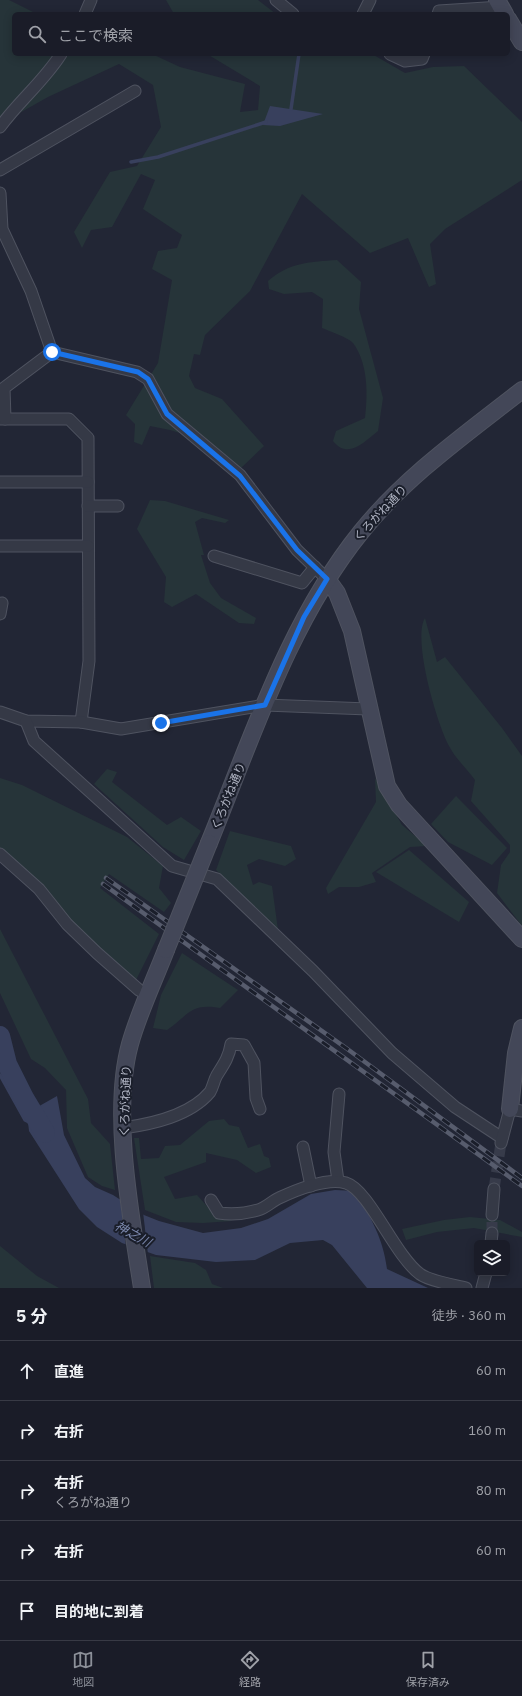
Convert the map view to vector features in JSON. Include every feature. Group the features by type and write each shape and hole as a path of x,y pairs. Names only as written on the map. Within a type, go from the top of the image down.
{"street":[{"path":"86,12 91,0"},
{"path":"276,0 290,7"},
{"path":"364,12 370,0"},
{"path":"437,0 439,12"},
{"path":"460,12 503,10"},
{"path":"510,22 522,42"},
{"path":"0,127 15,107 53,67 60,56"},
{"path":"394,56 405,61 422,59 423,56"},
{"path":"0,170 135,91"},
{"path":"0,193 2,229 31,291 52,352"},
{"path":"81,722 89,661 88,438 69,419 3,419 4,388 52,352 138,372 148,379 167,414 240,476 297,550 327,579 337,593 352,631 368,708 387,786 399,805 522,939"},
{"name":"くろがね通り","path":"142,1288 132,1226 123,1136 124,1077 130,1044 148,995 265,705 304,617 327,579 361,532 425,466 522,390"},
{"path":"0,482 88,482"},
{"path":"88,506 118,506"},
{"path":"0,546 88,546"},
{"path":"214,556 302,583 314,567"},
{"path":"0,614 2,603"},
{"path":"0,712 26,721 81,722 121,729 265,705 368,708"},
{"path":"26,721 34,741 172,866 217,879 313,971 392,1053 455,1107 501,1140 516,1110 516,1053 522,1028"},
{"path":"0,854 39,889 67,924 97,953 139,990 148,995"},
{"path":"123,1136 149,1124 175,1115 195,1104 210,1091 217,1076 229,1057 231,1044 244,1045 254,1063 256,1098 260,1109"},
{"path":"338,1181 334,1152 339,1094"},
{"path":"303,1146 311,1186"},
{"path":"211,1200 219,1213 235,1215 260,1210 278,1198 311,1186 338,1181 348,1184 364,1198 406,1262 421,1275 466,1288"},
{"path":"492,1215 494,1190"},
{"path":"482,1288 485,1276"}],"shaded area":[{"path":"0,0 9,0 33,12 12,12 12,56 156,56 180,67 245,84 240,112 258,110 260,86 210,56 375,56 405,73 433,67 464,66 522,122 522,180 445,229 430,244 436,284 429,287 408,238 370,253 302,194 250,291 205,335 200,355 194,354 189,376 195,388 222,399 264,446 241,468 209,442 170,430 150,426 142,445 134,442 135,424 126,415 158,363 172,280 152,269 158,251 177,248 182,235 143,209 155,180 141,174 112,227 91,230 82,248 74,232 110,172 137,166 161,127 153,85 119,64 48,97 0,124"},
{"path":"166,0 258,0 273,12 173,12"},
{"path":"337,260 361,282 359,309 383,398 378,431 362,444 350,449 344,449 333,441 336,431 365,418 366,379 362,360 358,351 351,341 322,328 323,299 312,292 284,294 269,289 268,281 284,270 301,264"},
{"path":"150,500 165,501 229,520 225,523 202,518 195,522 204,555 201,555 210,583 221,598 256,618 254,624 239,623 196,594 172,607 164,602 166,577 137,529"},
{"path":"425,618 437,662 445,657 502,728 522,756 522,926 497,893 501,865 510,852 510,845 471,801 475,780 449,746 438,720 424,662 422,629"},
{"path":"107,769 117,772 112,782 167,825 181,817 201,831 184,860 163,847 94,784"},
{"path":"0,778 22,785 127,837 163,866 159,888 171,903 164,912 109,874 100,888 159,934 135,982 101,950 0,848"},
{"path":"375,778 402,825 427,846 410,847 372,873 376,882 359,887 339,887 328,894 326,888 376,802"},
{"path":"456,796 507,848 492,865 448,842 431,824"},
{"path":"230,831 291,846 296,859 285,866 259,859 247,865 253,885 259,882 272,886 278,930 216,870"},
{"path":"409,850 469,902 459,922 376,872"},
{"path":"0,929 88,1099 91,1123 110,1144 115,1190 102,1186 88,1177 67,1128 66,1090 45,1068 31,1059 0,993"},
{"path":"182,953 238,990 220,1008 202,1007 190,1012 167,1030 153,1028 161,995"},
{"path":"224,1119 229,1125 239,1127 248,1148 260,1144 264,1156 269,1158 271,1167 256,1173 237,1160 206,1153 206,1162 164,1177 175,1199 197,1195 214,1214 232,1221 203,1223 176,1222 145,1210 134,1138 139,1138 141,1159 159,1158 165,1146 180,1145 209,1121"},
{"path":"470,1217 500,1220 522,1232 522,1237 474,1228 437,1232 406,1240 402,1229 444,1220"},
{"path":"0,1246 37,1276 59,1288 0,1288"},
{"path":"150,1256 195,1263 206,1270 212,1284 223,1288 154,1288"}],"water":[{"path":"270,106 323,114 280,126 263,125"},
{"path":"57,1096 64,1135 85,1178 95,1187 113,1195 144,1215 159,1221 203,1233 241,1228 268,1219 311,1194 335,1190 355,1191 371,1219 379,1238 383,1248 387,1269 428,1288 367,1288 332,1245 323,1240 290,1243 255,1260 216,1262 156,1255 122,1243 97,1227 79,1209 29,1131 27,1113"}],"pier":[{"path":"120,1197 143,1212 148,1254 126,1247"}],"waterway":[{"path":"291,109 299,56"},
{"path":"131,162 158,157 266,122"},
{"name":"神之川","path":"0,1036 7,1064 24,1098 45,1133"},
{"path":"0,1075 25,1120 31,1123"}],"tunnel":[{"path":"494,1189 501,1143"},
{"path":"492,1215 492,1233"}],"railway":[{"path":"106,878 346,1048 522,1178"},
{"path":"103,884 522,1186"}],"route":[{"path":"52,352 138,372 148,379 167,414 240,476 297,550 327,579 314,598 292,640 265,705 161,723"}]}
